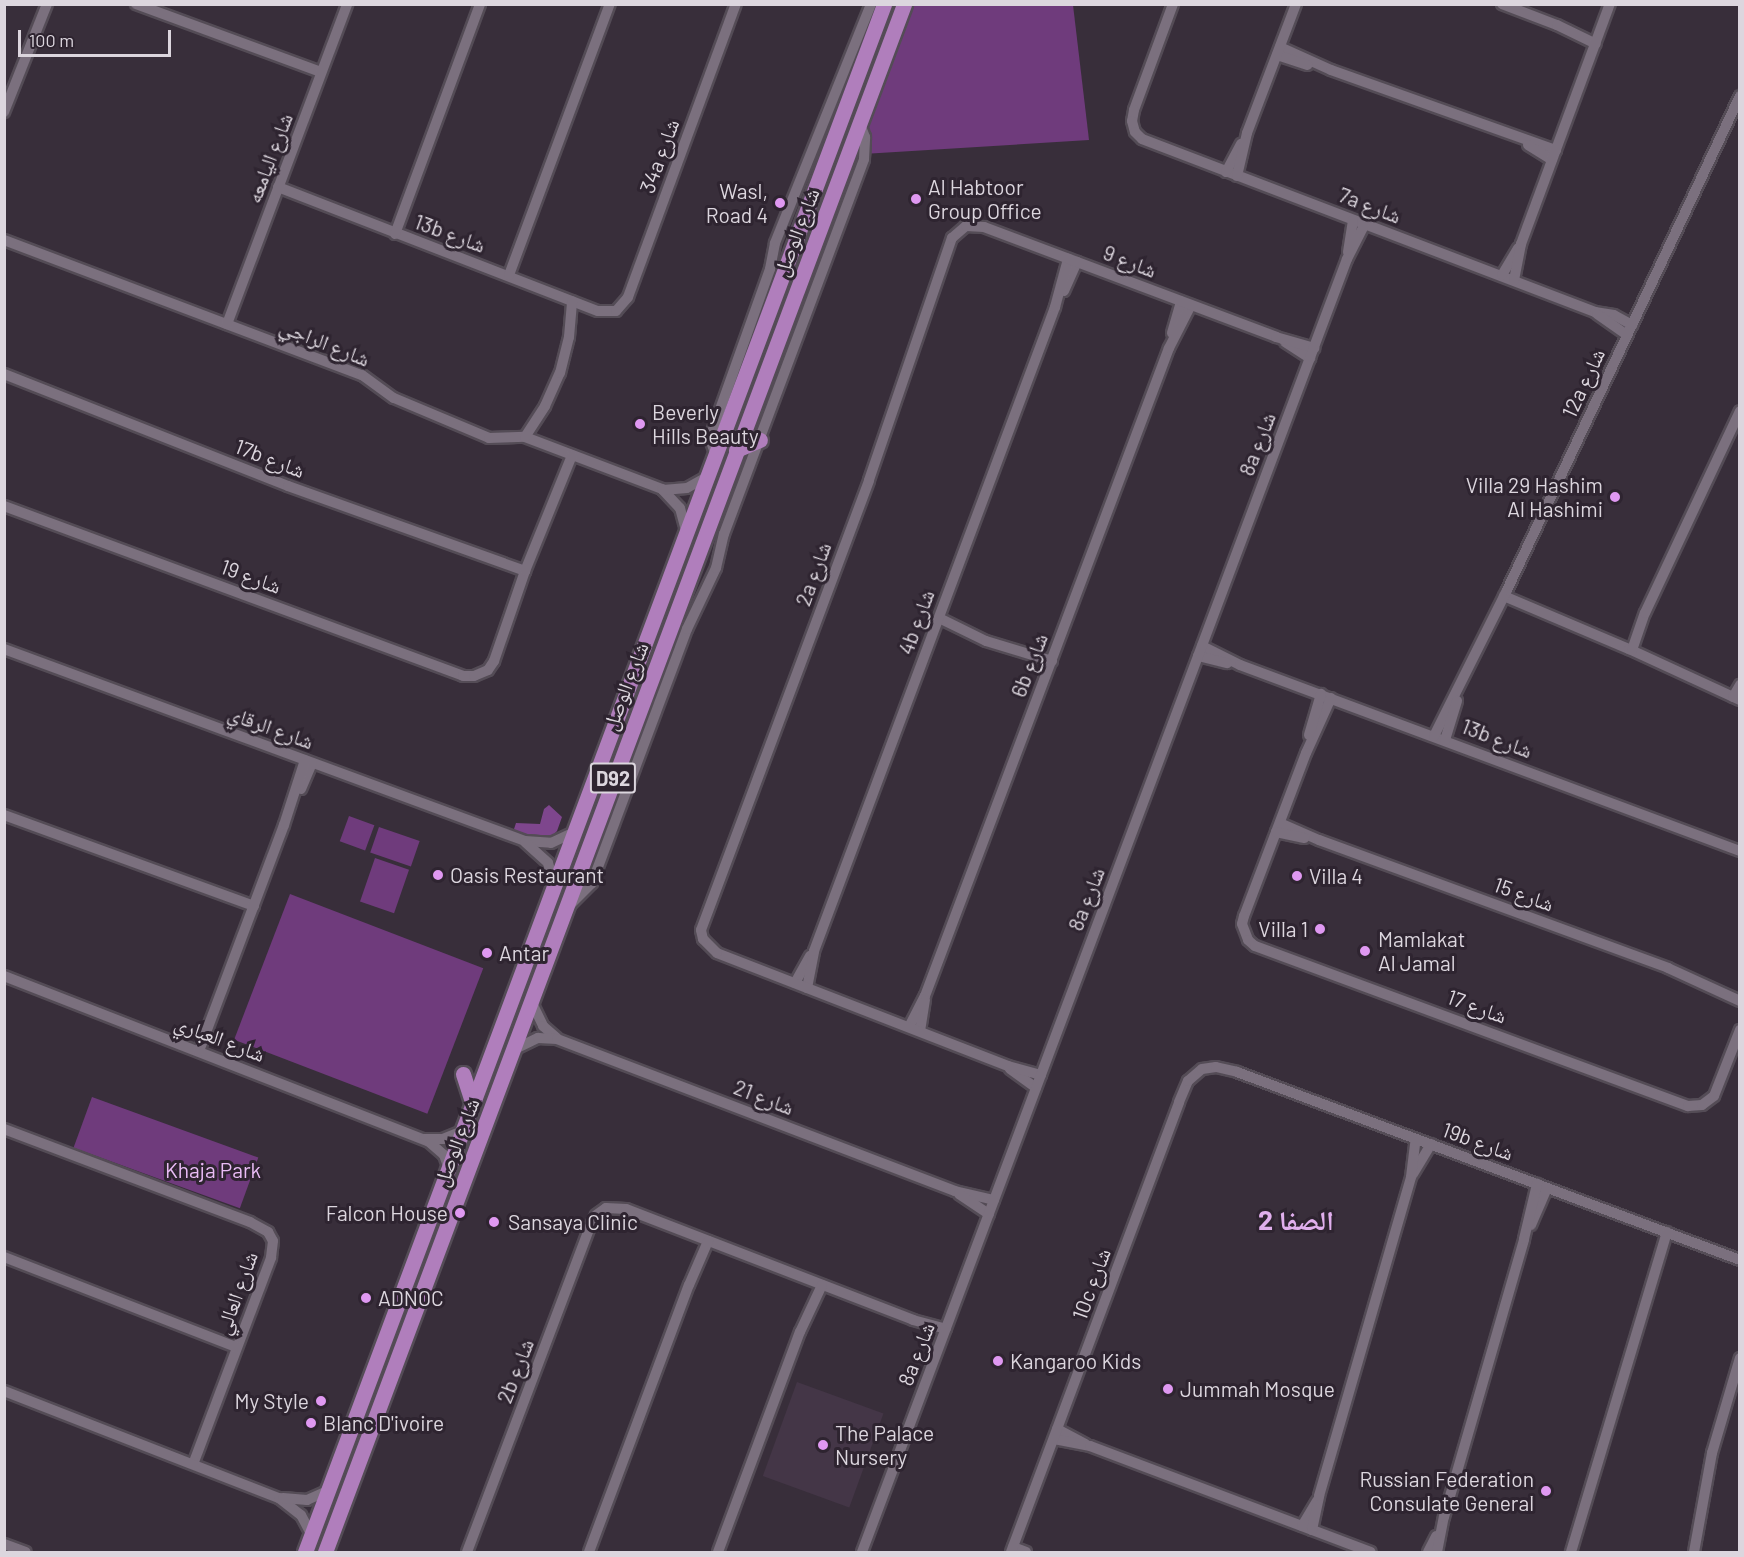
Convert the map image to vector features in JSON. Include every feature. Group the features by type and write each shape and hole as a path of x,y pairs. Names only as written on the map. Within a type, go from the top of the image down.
{"main road":[{"name":"شارع الوصل","path":"305,1552 884,4"},
{"name":"شارع الوصل","path":"330,1548 358,1462 513,1050 562,912 904,4"},
{"path":"736,450 760,440"},
{"path":"463,1074 473,1104"},
{"path":"342,1455 348,1464 358,1462"}],"street":[{"path":"4,112 47,4"},
{"path":"136,4 321,72"},
{"name":"شارع اليامعه","path":"227,324 347,4"},
{"path":"395,234 480,4"},
{"path":"509,275 610,4"},
{"name":"34a شارع","path":"610,312 621,308 628,297 736,4"},
{"name":"شارع الوصل","path":"716,455 711,442 712,432 770,270 775,243 871,4"},
{"name":"7a شارع","path":"1173,4 1134,110 1132,121 1135,132 1152,144 1595,312 1614,315 1629,330"},
{"path":"1231,174 1296,4"},
{"path":"1502,4 1597,40"},
{"path":"1514,280 1521,245 1610,4"},
{"path":"1278,51 1518,137 1554,155"},
{"name":"12a شارع","path":"1434,736 1505,593 1740,96"},
{"path":"562,912 583,895 592,883 687,629 716,568 724,534 864,159 866,137 860,124"},
{"name":"13b شارع","path":"278,187 572,301 610,312"},
{"name":"8a شارع","path":"1347,259 1353,220"},
{"name":"8a شارع","path":"862,1552 1347,259 1365,224"},
{"name":"شارع 9","path":"966,226 984,227 1280,338 1312,353"},
{"name":"2a شارع","path":"795,983 717,953 703,939 704,922 868,480 952,238 966,226"},
{"name":"شارع الراجي","path":"4,240 362,375 387,395 489,438 525,437 662,489 687,488 708,476"},
{"path":"1502,275 1521,245"},
{"name":"4b شارع","path":"807,988 814,951 1073,260"},
{"path":"525,437 545,406 560,373 569,337 572,301"},
{"name":"6b شارع","path":"909,1027 926,996 1186,303"},
{"name":"17b شارع","path":"4,374 290,487 525,571"},
{"path":"1628,648 1740,411"},
{"path":"525,571 572,455"},
{"name":"شارع الراجي","path":"662,489 680,508 687,532"},
{"name":"شارع 19","path":"4,506 463,676 484,673 494,661 525,571"},
{"path":"1505,593 1555,618 1628,648 1736,698 1740,685"},
{"path":"937,622 1050,665"},
{"name":"شارع الرقاي","path":"4,649 525,842 551,843 575,832"},
{"name":"13b شارع","path":"1200,651 1740,851"},
{"name":"12a شارع","path":"1445,740 1460,686"},
{"path":"1278,827 1326,696"},
{"path":"199,1051 308,761"},
{"path":"4,815 254,906"},
{"name":"شارع 15","path":"1278,827 1668,968 1740,1002"},
{"name":"شارع 17","path":"1278,827 1244,916 1244,933 1255,946 1688,1106 1702,1106 1714,1096 1740,1030"},
{"name":"شارع الرقاي","path":"525,842 548,863 554,886"},
{"name":"4b شارع","path":"795,983 814,951"},
{"name":"شارع العباري","path":"4,976 421,1138 439,1149 449,1169"},
{"path":"795,983 1008,1066 1041,1075"},
{"name":"شارع 15","path":"1713,988 1740,994"},
{"name":"6b شارع","path":"920,1031 926,996"},
{"name":"شارع 21","path":"531,1001 543,1026 557,1039 957,1192 994,1200"},
{"name":"شارع 21","path":"513,1050 529,1040 557,1039"},
{"path":"1008,1066 1036,1088"},
{"name":"19b شارع","path":"1202,1069 1228,1069 1740,1260"},
{"name":"10c شارع","path":"1012,1550 1179,1102 1188,1081 1202,1069"},
{"name":"شارع العالي","path":"4,1129 250,1222 268,1232 273,1241 271,1258 193,1464"},
{"name":"شارع العباري","path":"421,1138 443,1139 463,1131"},
{"path":"1307,1528 1319,1499 1411,1177 1416,1139"},
{"path":"1411,1177 1431,1144"},
{"path":"1437,1552 1444,1517 1524,1239 1542,1186"},
{"name":"شارع 21","path":"957,1192 989,1214"},
{"name":"2b شارع","path":"467,1552 596,1215 606,1208 626,1209 705,1240"},
{"path":"1571,1552 1667,1232"},
{"path":"589,1552 705,1240 944,1333"},
{"path":"4,1257 236,1347"},
{"path":"718,1552 819,1284"},
{"path":"1694,1552 1712,1453 1740,1358"},
{"path":"4,1391 279,1498 301,1515 312,1536"},
{"path":"1055,1434 1371,1552"},
{"path":"279,1498 307,1500 328,1490"},
{"path":"1428,1552 1444,1517"},
{"path":"4,1544 26,1552"},
{"path":"1012,1550 1026,1552"}],"shaded area":[{"path":"549,805 562,817 557,831 552,836 545,839 517,836 514,829 516,823 540,824 544,809"},
{"name":"The Palace Nursery","path":"797,1382 883,1413 849,1507 763,1476"}],"green space":[{"path":"912,5 1073,5 1089,140 863,154 858,152"},
{"path":"349,816 374,825 365,851 340,841"},
{"path":"379,827 420,841 411,867 370,853"},
{"path":"375,858 409,870 394,913 360,901"},
{"path":"290,894 483,968 427,1114 234,1040"},
{"name":"Khaja Park","path":"92,1097 258,1158 240,1208 74,1148"}],"place":[{"name":"Al Habtoor Group Office","path":"916,199"},
{"name":"Wasl, Road 4","path":"780,203"},
{"name":"Beverly Hills Beauty","path":"640,424"},
{"name":"Villa 29 Hashim Al Hashimi","path":"1615,497"},
{"name":"Oasis Restaurant","path":"438,875"},
{"name":"Villa 4","path":"1297,876"},
{"name":"Villa 1","path":"1320,929"},
{"name":"Mamlakat Al Jamal","path":"1365,951"},
{"name":"Antar","path":"487,953"},
{"name":"Falcon House","path":"460,1213"},
{"name":"Sansaya Clinic","path":"494,1222"},
{"name":"ADNOC","path":"366,1298"},
{"name":"Kangaroo Kids","path":"998,1361"},
{"name":"Jummah Mosque","path":"1168,1389"},
{"name":"My Style","path":"321,1401"},
{"name":"Blanc D'ivoire","path":"311,1423"},
{"name":"The Palace Nursery","path":"823,1445"},
{"name":"Russian Federation Consulate General","path":"1546,1491"}],"district":[{"name":"الصفا 2","path":"1296,1220"}]}
